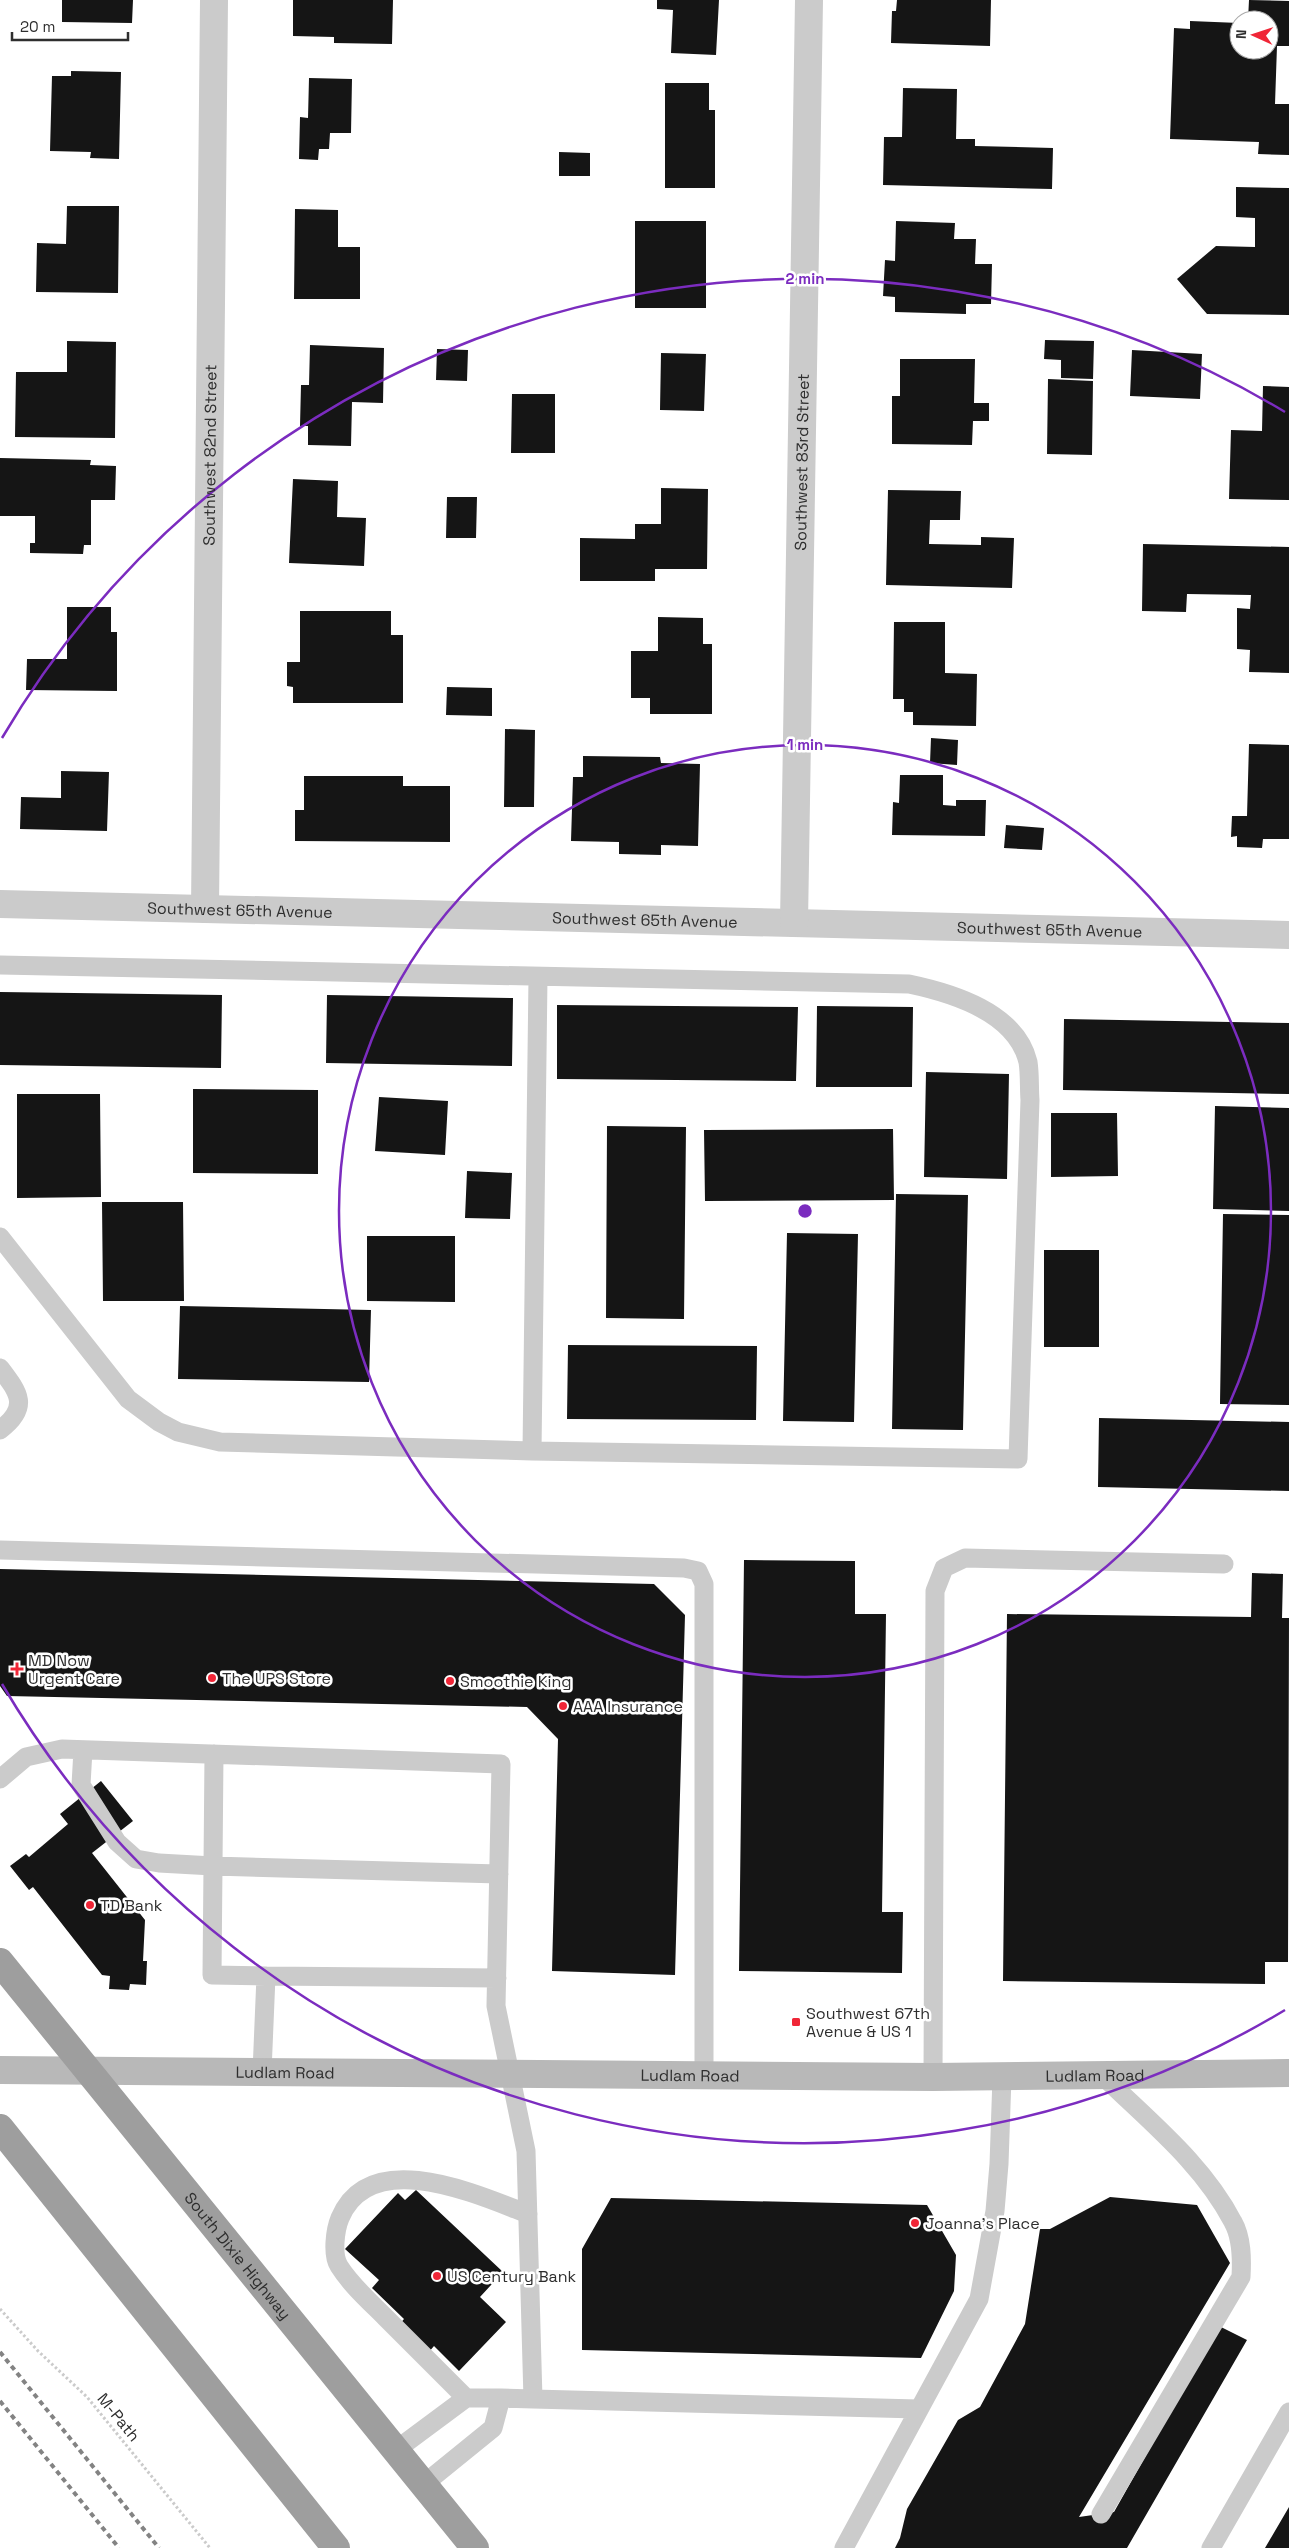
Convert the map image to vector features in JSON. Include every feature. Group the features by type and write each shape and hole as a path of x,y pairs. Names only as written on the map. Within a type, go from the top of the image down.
{"highway":[{"name":"South Dixie Highway","path":"0,1962 475,2548"},
{"path":"0,2128 336,2548"}],"main road":[{"name":"Ludlam Road","path":"0,2070 1002,2078 1289,2073"}],"street":[{"name":"Southwest 82nd Street","path":"205,909 214,0"},
{"name":"Southwest 83rd Street","path":"794,923 810,0"},
{"name":"Southwest 65th Avenue","path":"0,904 1289,935"}],"lane":[{"path":"0,965 909,984 942,991 983,1010 1014,1032 1028,1061 1030,1100 1018,1459 532,1451 220,1442 178,1432 144,1412 128,1399 0,1237"},
{"path":"532,1451 538,977"},
{"path":"0,1430 12,1420 20,1406 17,1390 4,1381"},
{"path":"0,1550 684,1568 698,1571 704,1584 704,2075"},
{"path":"933,2077 935,1591 944,1568 965,1558 1224,1564"},
{"path":"1,1776 26,1757 62,1749 501,1764 496,2006 526,2151 533,2399"},
{"path":"83,1750 81,1785 117,1842 136,1859 159,1864 499,1874"},
{"path":"214,1754 212,1975 497,1978"},
{"path":"262,2072 266,1976"},
{"path":"1102,2514 1241,2277 1242,2254 1234,2223 1197,2168 1104,2077"},
{"path":"844,2548 979,2300 994,2211 999,2164 1002,2078"},
{"path":"466,2398 356,2287 338,2265 337,2226 345,2206 360,2191 377,2182 395,2180 455,2186 528,2214"},
{"path":"396,2450 466,2398 918,2409"},
{"path":"424,2484 493,2428 501,2398"},
{"path":"1212,2548 1289,2412"}],"path":[{"name":"M-Path","path":"0,2309 38,2351 87,2397 210,2548"}],"building":[{"path":"62,0 133,0 132,23 62,22"},
{"path":"293,0 393,0 392,44 334,43 334,37 293,36"},
{"path":"657,0 719,0 716,55 671,53 673,10 657,9"},
{"path":"897,0 991,0 990,46 891,43 892,11 896,11"},
{"path":"1249,0 1289,1 1289,46 1279,46 1279,10 1248,10"},
{"path":"1190,21 1229,23 1229,60 1277,60 1275,104 1289,104 1289,155 1258,154 1259,142 1170,139 1174,28 1190,29"},
{"path":"71,71 121,72 119,159 90,158 91,152 50,151 52,76 71,76"},
{"path":"309,78 352,79 351,133 330,133 329,149 319,149 318,160 299,159 300,117 308,118"},
{"path":"665,83 709,83 709,110 715,110 715,188 665,188"},
{"path":"903,88 957,89 956,139 975,139 975,146 1053,148 1052,189 883,185 884,137 902,137"},
{"path":"559,152 590,153 590,176 559,176"},
{"path":"1236,187 1289,188 1289,315 1207,314 1177,279 1216,246 1255,247 1255,218 1236,217"},
{"path":"67,206 119,206 118,293 36,292 37,243 66,244"},
{"path":"295,209 338,210 338,247 360,247 360,299 294,299"},
{"path":"635,221 706,221 706,308 635,308"},
{"path":"896,221 955,223 954,239 976,239 975,264 992,264 991,304 966,304 966,314 895,312 895,297 883,296 885,260 895,261"},
{"path":"1045,340 1094,341 1093,379 1061,378 1061,360 1044,359"},
{"path":"67,341 116,342 115,438 15,437 16,372 67,372"},
{"path":"310,345 384,348 383,403 352,402 351,446 308,445 308,426 300,426 301,385 309,385"},
{"path":"437,349 468,350 467,381 436,380"},
{"path":"1132,350 1202,354 1200,399 1130,396"},
{"path":"661,353 706,354 704,411 660,410"},
{"path":"900,359 975,359 974,403 989,403 989,421 973,421 972,445 892,444 892,396 900,396"},
{"path":"1048,379 1093,381 1092,455 1047,454"},
{"path":"1263,386 1289,387 1289,500 1229,499 1231,430 1262,431"},
{"path":"512,394 555,394 555,453 511,453"},
{"path":"0,458 91,460 90,465 116,466 115,500 91,500 91,545 84,545 83,554 30,553 30,543 35,543 35,516 0,516"},
{"path":"293,479 338,481 337,517 366,518 364,566 289,563"},
{"path":"661,488 708,489 707,569 655,569 655,581 580,581 580,538 635,539 635,524 661,524"},
{"path":"888,490 961,491 960,520 930,520 929,544 981,545 981,537 1014,538 1012,588 886,585"},
{"path":"447,497 477,497 476,538 446,538"},
{"path":"1143,544 1289,547 1289,673 1249,672 1250,650 1237,649 1237,608 1250,609 1251,595 1187,594 1186,612 1142,611"},
{"path":"67,607 111,607 111,632 117,632 117,691 26,690 27,659 67,659"},
{"path":"300,611 391,611 391,635 403,635 403,703 293,703 293,687 287,686 287,662 300,662"},
{"path":"658,617 703,618 703,644 712,644 712,714 650,714 650,698 631,698 631,651 658,651"},
{"path":"894,622 945,622 945,673 977,674 976,726 913,725 913,712 904,712 904,699 893,699"},
{"path":"447,687 492,688 492,716 446,715"},
{"path":"505,729 535,730 534,807 504,807"},
{"path":"931,738 958,740 957,765 930,763"},
{"path":"1249,744 1289,745 1289,839 1263,839 1262,848 1237,847 1237,836 1231,837 1232,816 1247,816"},
{"path":"583,756 660,757 661,763 700,764 698,846 661,845 661,855 619,854 619,842 571,841 573,777 583,777"},
{"path":"61,771 109,772 107,831 20,829 21,797 61,798"},
{"path":"900,775 943,775 943,805 956,806 956,800 986,800 985,836 892,835 893,802 899,803"},
{"path":"304,776 403,776 403,786 450,786 450,842 295,841 295,810 304,810"},
{"path":"1006,825 1044,828 1042,850 1004,848"},
{"path":"0,992 222,995 221,1068 0,1065"},
{"path":"327,995 513,998 512,1066 326,1063"},
{"path":"557,1005 798,1007 796,1081 557,1079"},
{"path":"817,1006 913,1007 912,1087 816,1087"},
{"path":"1064,1019 1289,1023 1289,1094 1063,1090"},
{"path":"926,1072 1009,1074 1007,1179 924,1177"},
{"path":"193,1089 318,1090 318,1174 193,1173"},
{"path":"17,1094 100,1094 101,1197 17,1198"},
{"path":"379,1097 448,1101 445,1155 375,1151"},
{"path":"1215,1106 1289,1108 1289,1211 1213,1209"},
{"path":"1051,1113 1117,1113 1118,1176 1051,1177"},
{"path":"607,1126 686,1127 684,1319 606,1318"},
{"path":"893,1129 894,1200 705,1201 704,1130"},
{"path":"467,1171 512,1173 510,1219 465,1218"},
{"path":"896,1194 968,1195 963,1430 892,1429"},
{"path":"102,1202 183,1202 184,1301 103,1301"},
{"path":"1223,1214 1289,1215 1289,1405 1220,1404"},
{"path":"787,1233 858,1234 854,1422 783,1421"},
{"path":"367,1236 455,1236 455,1302 367,1301"},
{"path":"1044,1250 1099,1250 1099,1347 1044,1347"},
{"path":"180,1306 371,1310 369,1382 178,1379"},
{"path":"568,1345 757,1346 756,1420 567,1419"},
{"path":"1099,1418 1289,1422 1289,1491 1098,1487"},
{"path":"744,1560 855,1561 855,1614 886,1614 882,1912 903,1912 902,1973 739,1971"},
{"path":"0,1569 654,1584 685,1615 675,1975 552,1971 558,1739 527,1707 7,1696 0,1686"},
{"path":"1252,1573 1283,1574 1282,1618 1289,1618 1288,1962 1265,1962 1265,1984 1003,1981 1007,1614 1251,1617"},
{"name":"TD Bank","path":"101,1781 133,1821 92,1853 145,1920 143,1961 147,1961 146,1985 130,1984 129,1990 109,1989 110,1976 102,1975 33,1887 29,1890 10,1866 26,1854 29,1857 68,1824 60,1814"},
{"name":"US Century Bank","path":"416,2190 503,2272 480,2297 506,2322 459,2371 434,2346 423,2359 393,2332 404,2319 372,2288 379,2280 345,2249 398,2193 405,2200"},
{"path":"1110,2197 1197,2205 1230,2263 1079,2517 1114,2512 1219,2326 1247,2340 1127,2548 895,2548 900,2538 907,2509 958,2420 980,2407 1025,2324 1040,2229 1050,2229"},
{"path":"611,2198 927,2205 956,2255 954,2291 921,2358 582,2350 582,2249"},
{"path":"1289,2507 1289,2548 1265,2548"}],"railway":[{"path":"0,2352 159,2548"},
{"path":"0,2401 119,2548"}],"place":[{"name":"MD Now Urgent Care","path":"17,1669"},
{"name":"The UPS Store","path":"212,1678"},
{"name":"Smoothie King","path":"450,1681"},
{"name":"AAA Insurance","path":"563,1706"},
{"name":"TD Bank","path":"90,1905"},
{"name":"Southwest 67th Avenue & US 1","path":"796,2022"},
{"name":"Joanna's Place","path":"915,2223"},
{"name":"US Century Bank","path":"437,2276"}]}
